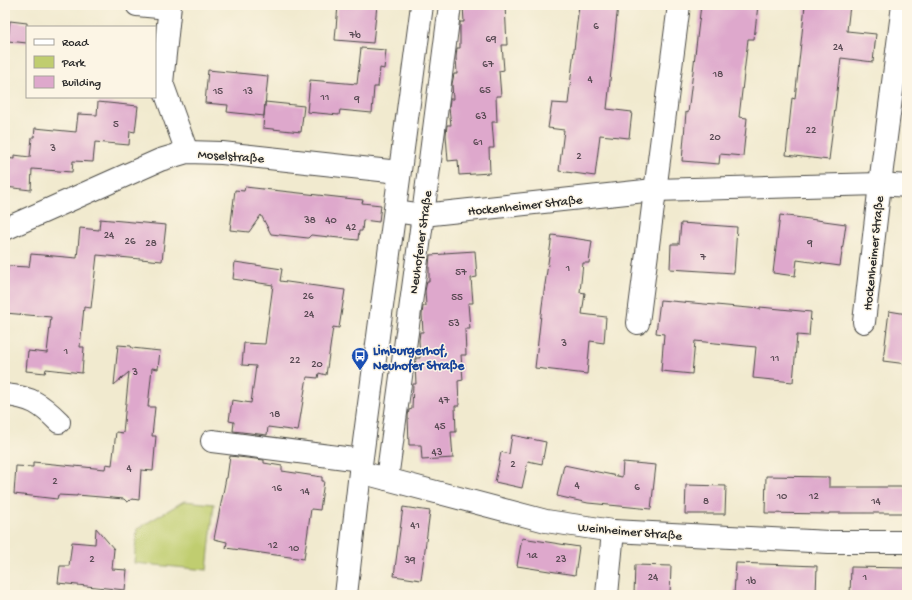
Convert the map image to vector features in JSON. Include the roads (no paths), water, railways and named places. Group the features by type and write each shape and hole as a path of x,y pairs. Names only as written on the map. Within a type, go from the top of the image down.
{"street":[{"path":"138,5 169,7 162,83 187,152"},
{"path":"346,595 361,466 422,5"},
{"name":"Neuhofener Straße","path":"387,479 450,5"},
{"path":"638,323 679,5"},
{"name":"Hockenheimer Straße","path":"864,322 903,5"},
{"name":"Moselstraße","path":"5,229 160,160 187,152 222,152 400,172"},
{"name":"Hockenheimer Straße","path":"395,211 423,215 654,190 880,184 907,186"},
{"path":"5,395 18,396 30,400 44,408 59,422"},
{"path":"212,441 361,466"},
{"name":"Weinheimer Straße","path":"361,466 387,479 546,521 613,531 829,542 907,542"},
{"path":"607,595 613,531"}],"place":[{"name":"Limburgerhof, Neuhofer Straße","path":"360,371"}]}
